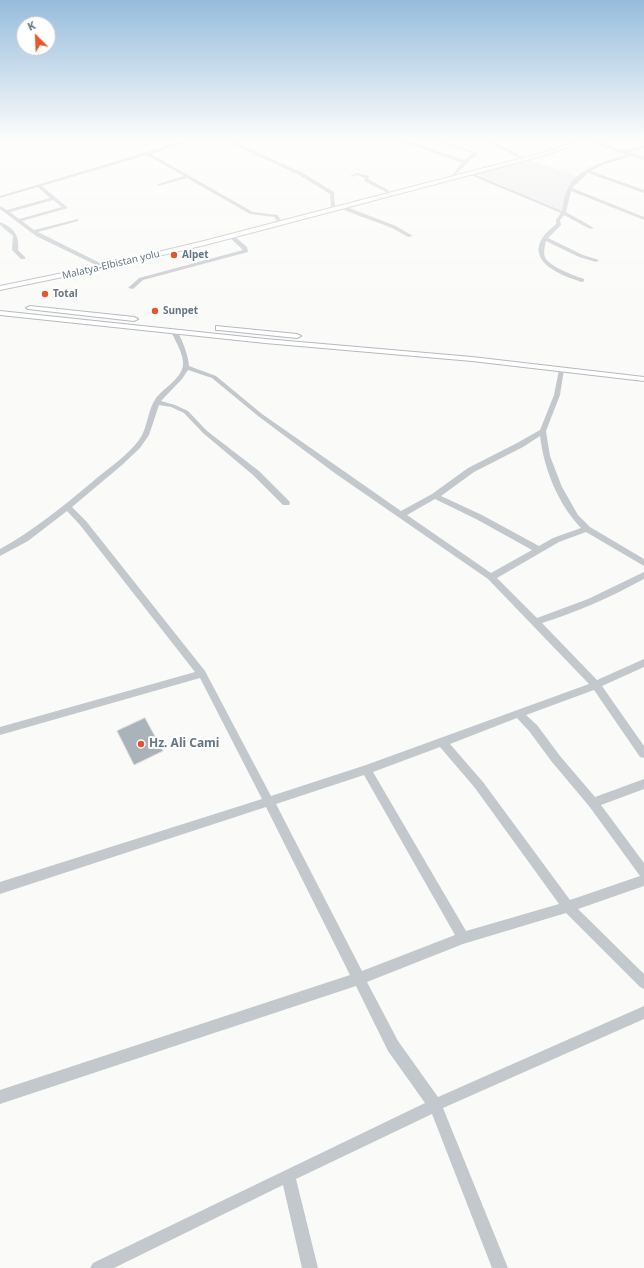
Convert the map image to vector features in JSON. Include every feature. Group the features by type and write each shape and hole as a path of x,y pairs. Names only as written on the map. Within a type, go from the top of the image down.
{"main road":[{"name":"Malatya-Elbistan yolu","path":"0,284 98,264 362,198"},
{"name":"Malatya-Elbistan yolu","path":"0,288 116,264 376,198"},
{"path":"0,306 57,310 140,320"},
{"path":"0,313 472,359 644,379"},
{"path":"162,322 644,372"}],"street":[{"path":"8,211 53,198"},
{"path":"20,220 66,208 54,198"},
{"path":"227,198 252,213 276,216 279,220"},
{"path":"332,198 333,206"},
{"path":"528,198 564,213 592,228"},
{"path":"567,198 566,210 558,220 559,224 544,238 542,255 543,259 564,273 582,280"},
{"path":"593,198 644,219"},
{"path":"0,207 20,220 33,232 98,264"},
{"path":"342,207 353,213 402,230 410,236"},
{"path":"33,232 76,220"},
{"path":"0,223 16,237 15,250 23,258"},
{"path":"131,288 141,279 246,251 245,248 231,236"},
{"path":"544,238 581,256 596,260"},
{"path":"0,553 16,545 66,507 128,457 144,439 153,407 181,375 186,367 186,361 174,331"},
{"path":"186,367 214,377 260,415 401,516 491,576 596,685 644,754"},
{"path":"562,370 557,394 543,431 546,456 558,487 575,517 586,530 644,563"},
{"path":"157,402 173,406 186,412 205,432 256,473 286,503"},
{"path":"401,516 435,496 471,470 543,431"},
{"path":"435,496 479,517 539,550"},
{"path":"66,507 83,523 202,674 230,725 360,978 393,1046 435,1105 500,1268"},
{"path":"491,576 556,540 586,530"},
{"path":"535,622 569,611 644,575"},
{"path":"0,888 366,770 596,685 644,663"},
{"path":"0,731 202,674"},
{"path":"518,713 533,728 556,759 593,803 644,872"},
{"path":"442,742 479,785 568,907 644,983"},
{"path":"366,770 463,938"},
{"path":"593,803 644,784"},
{"path":"0,1097 360,978 463,938 568,907 644,880"},
{"path":"98,1268 435,1105 644,1012"},
{"path":"288,1175 310,1268"}],"shaded area":[{"path":"532,198 564,198 565,210 560,210"}],"building":[{"name":"Hz. Ali Cami","path":"145,718 163,751 134,765 117,731"}],"place":[{"name":"Alpet","path":"174,255"},
{"name":"Total","path":"45,294"},
{"name":"Sunpet","path":"155,311"},
{"name":"Hz. Ali Cami","path":"141,744"}]}
